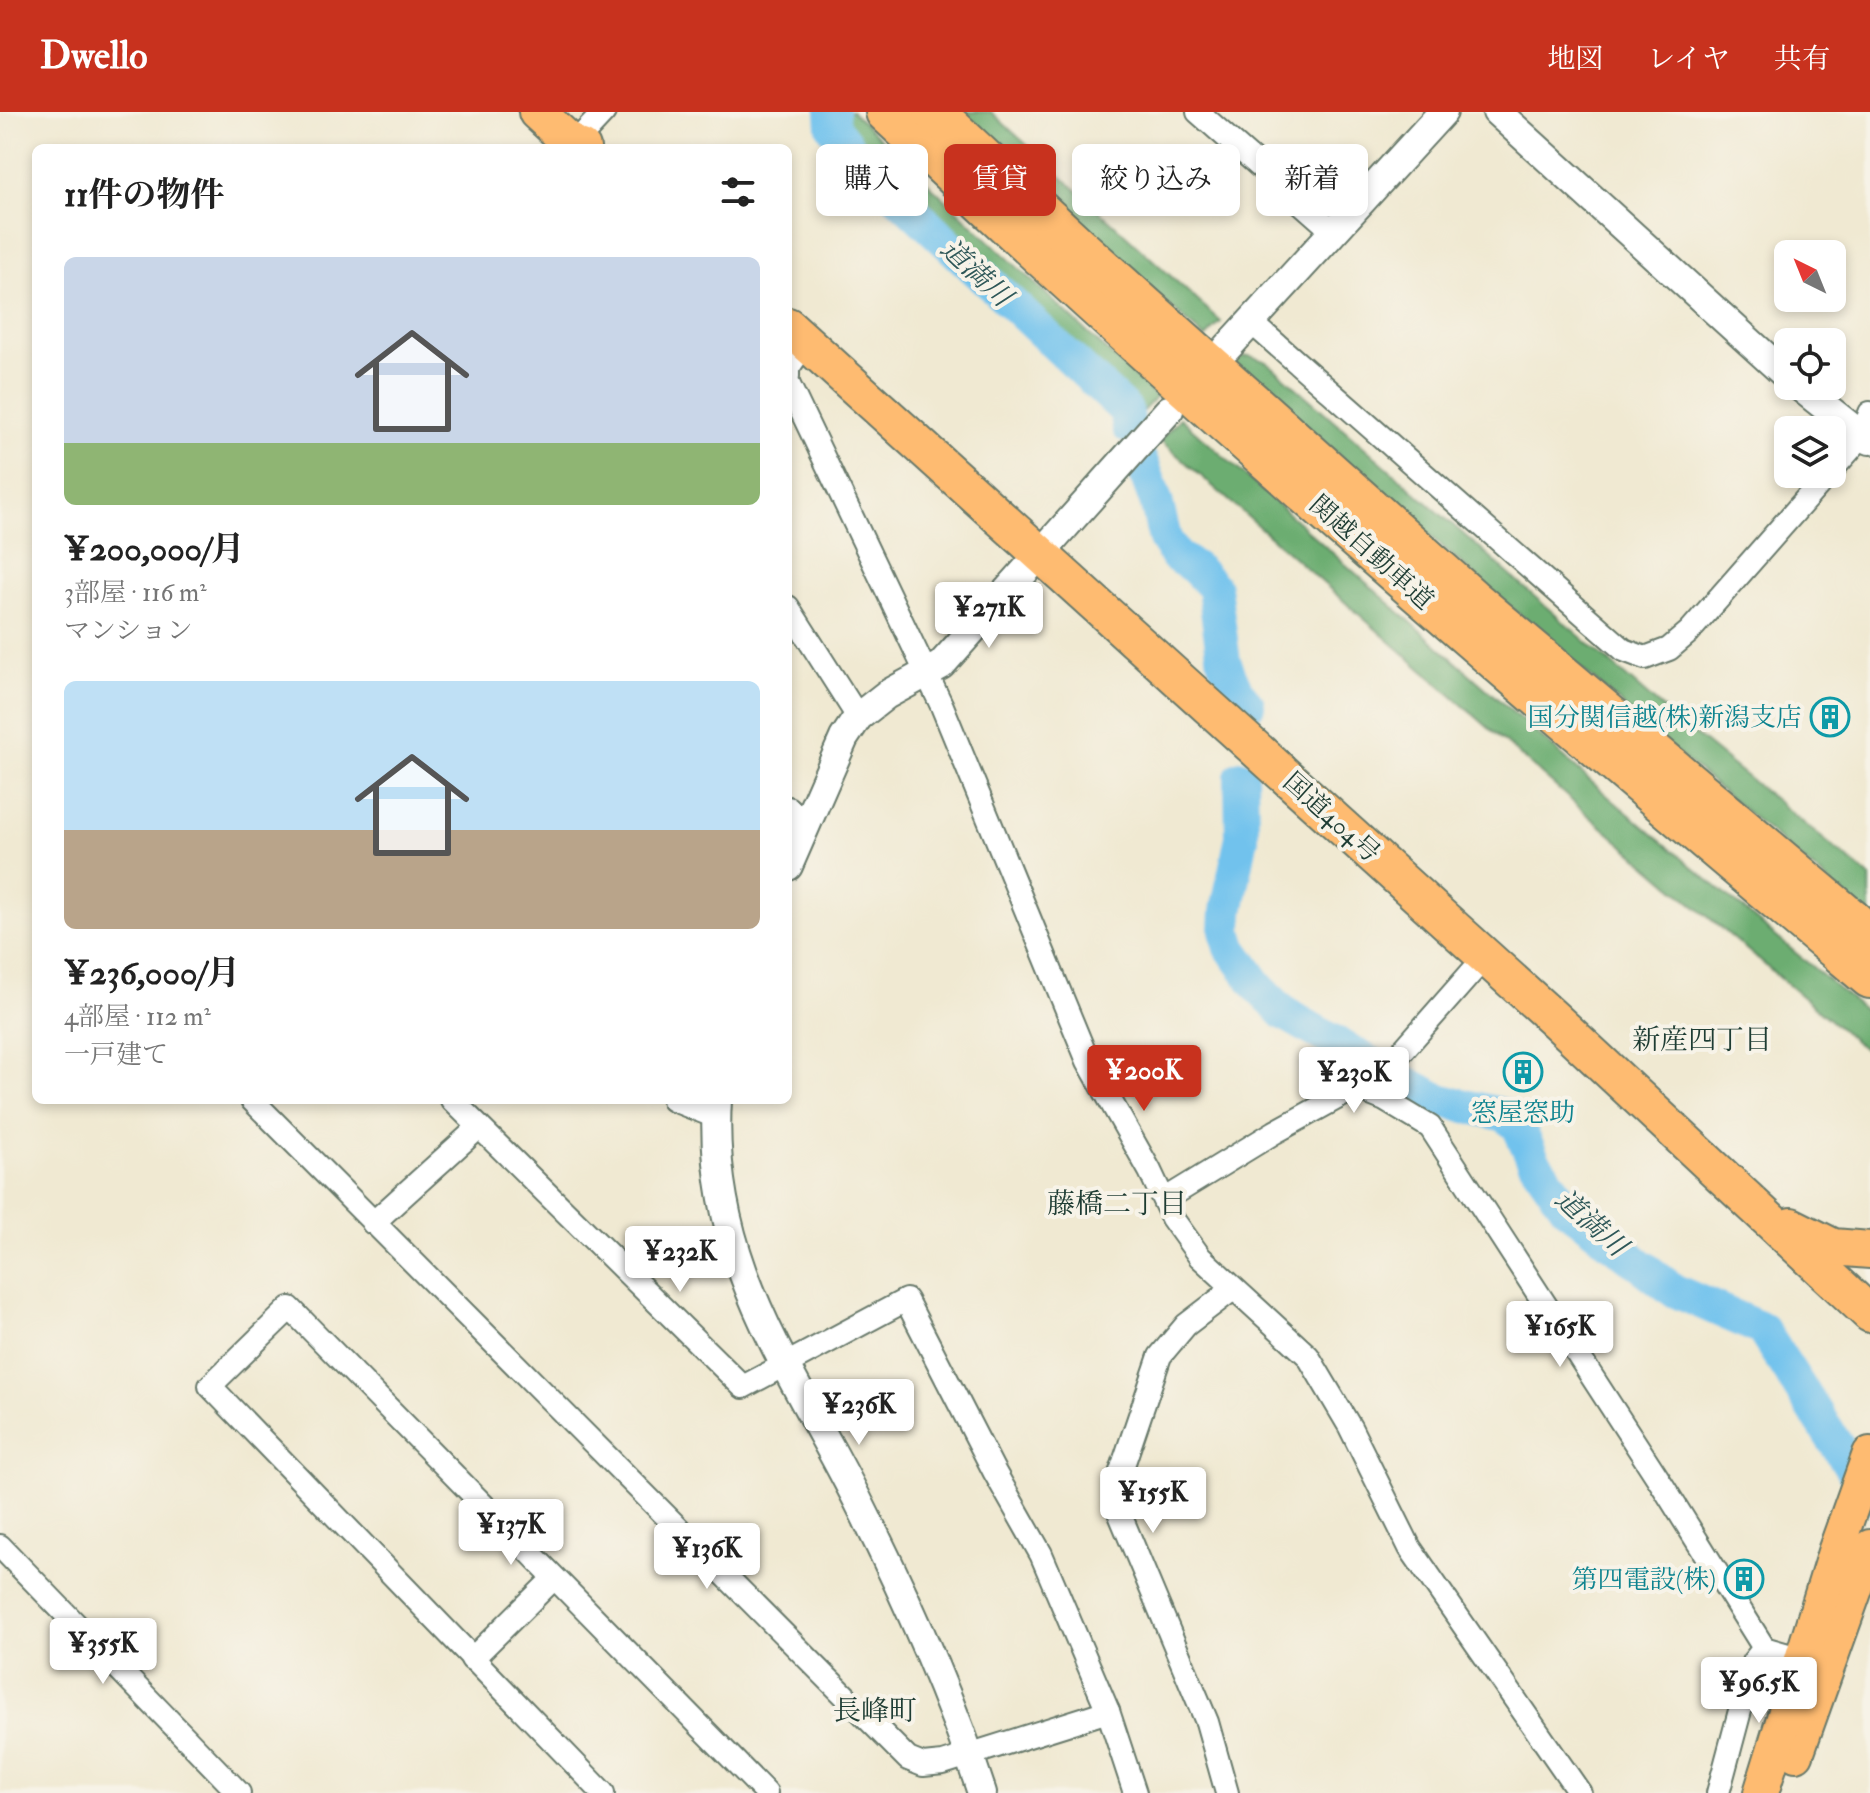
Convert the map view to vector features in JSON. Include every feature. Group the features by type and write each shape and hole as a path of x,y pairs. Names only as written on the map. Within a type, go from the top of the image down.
{"highway":[{"path":"537,112 576,144"},
{"name":"関越自動車道","path":"886,112 1115,324 1404,582 1870,978"},
{"name":"関越自動車道","path":"934,112 1117,282 1471,598 1870,935"},
{"name":"国道404号","path":"793,351 1038,554 1485,957 1870,1314"},
{"path":"1755,1206 1818,1241 1844,1249 1870,1250"}],"main road":[{"path":"1761,1793 1835,1552 1870,1454"},
{"path":"1783,1793 1870,1547"}],"street":[{"path":"580,144 604,112"},
{"path":"1198,112 1333,231"},
{"path":"1227,348 1443,112"},
{"path":"1497,112 1774,364"},
{"path":"1251,322 1624,650 1645,658 1669,649 1689,632 1816,488"},
{"path":"792,391 926,674 991,823 1088,1061 1172,1218 1200,1257 1308,1356 1350,1427 1410,1548 1580,1793"},
{"path":"1821,400 1867,430 1846,454"},
{"path":"792,844 797,816 858,717 886,695 941,665 1169,410"},
{"path":"792,613 858,717"},
{"path":"1164,1200 1275,1132 1355,1088 1397,1057 1485,957"},
{"path":"1355,1088 1385,1100 1430,1127 1764,1648 1802,1659"},
{"path":"256,1104 899,1752 923,1765 970,1757 1108,1711"},
{"path":"456,1104 743,1387 906,1300 994,1471 1041,1554 1108,1711 1135,1793"},
{"path":"695,1104 717,1108 721,1184 735,1251 757,1311 861,1507 944,1689 982,1793"},
{"path":"373,1223 479,1127"},
{"path":"1227,1793 1202,1711 1119,1514 1116,1486 1160,1356 1186,1325 1233,1289"},
{"path":"603,1793 210,1386 290,1308 766,1793"},
{"path":"0,1546 239,1793"},
{"path":"472,1659 554,1578"},
{"path":"1718,1793 1753,1662 1764,1648"}],"green space":[{"path":"837,112 852,112 886,144 850,144 837,124"},
{"path":"958,112 991,112 1026,144 993,144"},
{"path":"1056,171 1072,186 1072,216 1105,216 1221,322 1205,338 1056,202"},
{"path":"928,183 944,198 944,216 963,216 1156,397 1137,417 923,216 928,216"},
{"path":"1250,356 1267,362 1656,703 1870,877 1870,917 1663,741 1233,362 1238,357"},
{"path":"1180,418 1611,799 1870,1015 1870,1054 1596,822 1160,440"}],"waterway":[{"name":"道満川","path":"832,112 833,127 855,156 1126,411 1129,427"},
{"name":"道満川","path":"1142,463 1165,539 1176,556 1195,568 1214,588 1224,662 1237,692 1248,705"},
{"name":"道満川","path":"1241,777 1242,837 1226,931 1231,948 1260,989 1284,1013 1439,1100 1505,1115 1518,1126 1534,1161 1567,1208 1673,1290 1762,1329 1870,1497"}],"place":[{"name":"国分関信越(株)新潟支店","path":"1830,717"},
{"name":"窓屋窓助","path":"1523,1072"},
{"name":"第四電設(株)","path":"1744,1579"}],"district":[{"name":"新産四丁目","path":"1702,1039"},
{"name":"藤橋二丁目","path":"1117,1203"},
{"name":"長峰町","path":"875,1710"}]}
